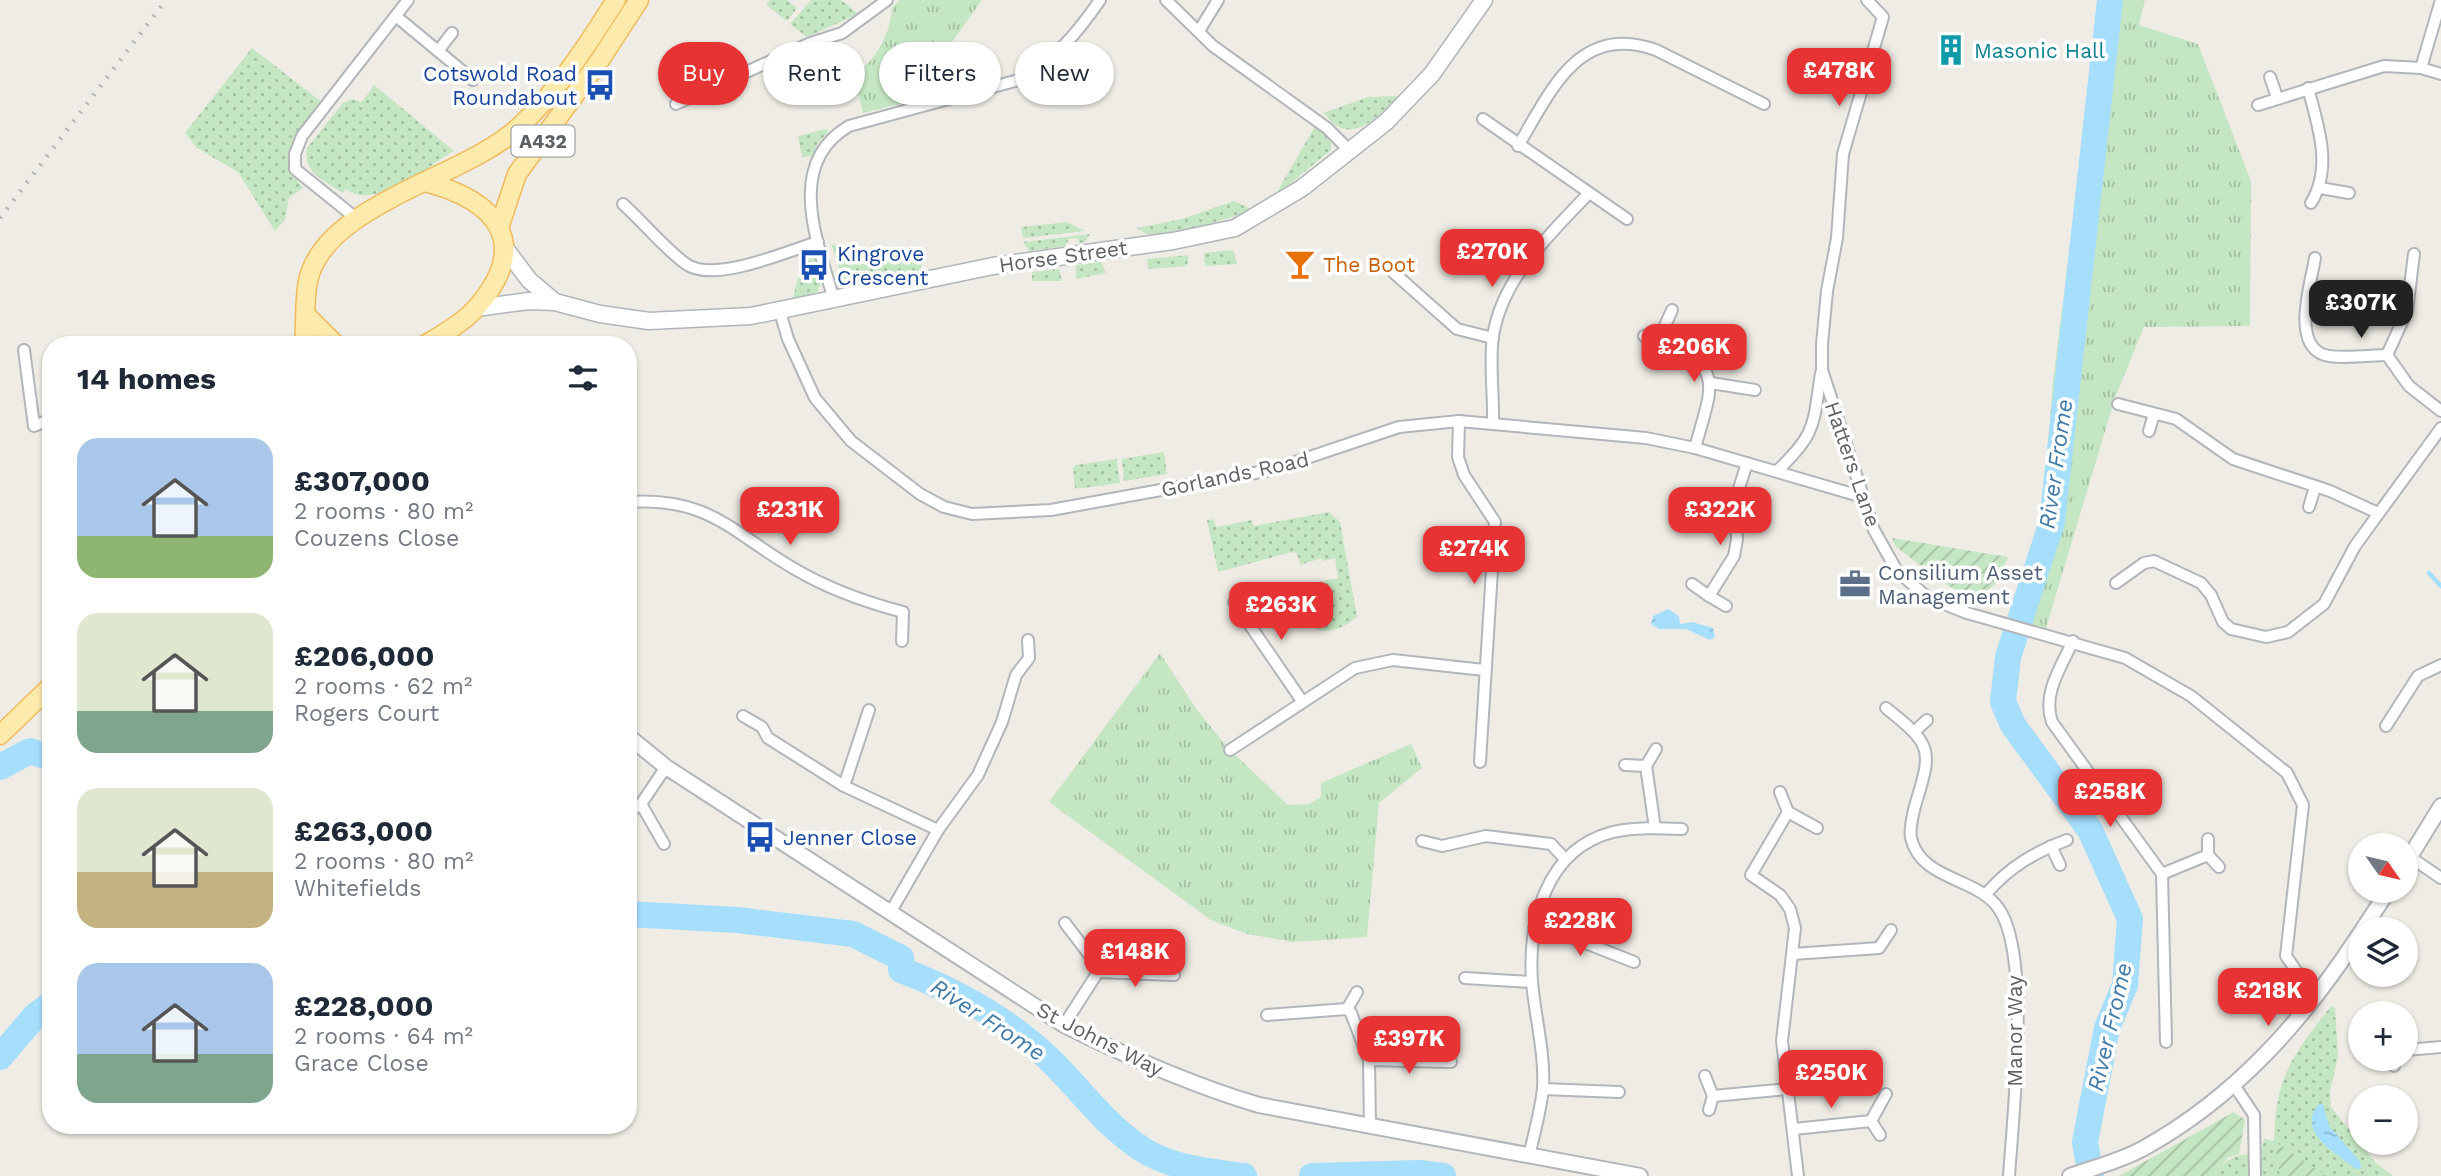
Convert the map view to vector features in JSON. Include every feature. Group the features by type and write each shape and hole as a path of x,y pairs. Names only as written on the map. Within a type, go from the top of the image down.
{"main road":[{"name":"A432","path":"305,336 308,281 317,259 331,239 357,219 488,150 519,128 558,84 616,0"},
{"name":"A432","path":"499,228 517,174 600,60 639,0"},
{"name":"Horse Street","path":"476,308 511,302 555,302 600,314 649,321 780,312 993,266 1173,241 1235,228 1275,207 1350,151 1415,95 1484,0"},
{"path":"425,182 456,190 473,198 490,212 505,247 499,272 476,308 447,336"},
{"name":"Horse Street","path":"505,247 529,280 555,302"},
{"path":"307,316 327,336"},
{"path":"0,735 42,695"}],"street":[{"path":"357,219 295,169 295,154 302,136 408,0"},
{"path":"749,71 808,44 842,33 887,0"},
{"path":"834,300 818,242 810,178 817,162 837,133 849,126 1015,81 1034,72 1063,50 1100,0"},
{"path":"1166,0 1236,64 1277,90 1326,128 1350,151"},
{"path":"1199,31 1218,0"},
{"name":"Hatters Lane","path":"1867,0 1882,13 1843,154 1837,239 1824,311 1822,370 1874,530 1897,571 1927,597 1967,613 2124,658 2191,696 2287,773 2304,805 2286,956 2297,972 2321,990"},
{"path":"2421,68 2441,0"},
{"path":"397,17 473,80"},
{"path":"438,51 452,33"},
{"path":"1518,146 1561,75 1584,55 1612,42 1642,45 1656,50 1764,104"},
{"path":"2258,104 2384,65 2421,68 2441,74"},
{"path":"2270,77 2277,97"},
{"path":"2308,88 2322,140 2320,188 2311,203"},
{"path":"1483,119 1518,146 1628,219"},
{"path":"2320,188 2349,194"},
{"path":"1493,423 1493,338 1510,286 1528,258 1588,194"},
{"path":"623,204 687,265 701,271 733,268 818,242"},
{"path":"627,227 637,217"},
{"path":"2387,355 2407,311 2414,254"},
{"path":"2315,258 2305,334 2312,347 2323,355 2387,355"},
{"path":"1394,273 1457,329 1493,338"},
{"path":"1644,336 1663,330 1672,310"},
{"name":"Gorlands Road","path":"780,312 788,339 815,398 851,441 920,494 944,507 972,514 1051,510 1271,470 1399,427 1459,421 1596,431 1695,448 1863,497"},
{"path":"1663,330 1700,359 1711,383 1695,448"},
{"path":"24,350 34,426 42,423"},
{"path":"2387,355 2409,386 2441,411"},
{"path":"1777,471 1804,446 1811,431 1822,370"},
{"path":"1711,383 1755,390"},
{"path":"2118,404 2190,426 2215,449 2233,459 2315,487 2378,513"},
{"path":"2150,431 2154,414"},
{"path":"1459,421 1458,457 1464,475 1495,522 1480,762"},
{"path":"2116,583 2144,563 2154,561 2201,583 2211,595 2223,622 2231,629 2245,635 2266,637 2288,632 2323,604 2355,546 2441,428"},
{"path":"1709,596 1734,556 1737,539 1735,501 1747,463"},
{"path":"2309,508 2315,487"},
{"path":"637,502 672,502 697,508 722,519 820,583 903,612 902,641"},
{"path":"1692,584 1726,606"},
{"path":"1234,602 1302,701"},
{"path":"890,913 938,830 978,775 992,750 1016,675 1030,658 1028,640"},
{"path":"2073,642 2051,690 2047,707 2052,722 2162,874 2166,1042"},
{"path":"1230,750 1355,668 1393,660 1435,662 1484,670"},
{"path":"2386,726 2418,676 2441,665"},
{"path":"1886,708 1915,731 1927,720"},
{"path":"844,786 869,710"},
{"path":"743,716 762,727 768,738 844,786 938,830"},
{"name":"Manor Way","path":"1915,731 1923,746 1928,766 1913,814 1911,837 1918,851 1938,871 1986,894 1999,908 2010,929 2018,1030 2009,1176"},
{"name":"St Johns Way","path":"637,744 666,766 1064,1025 1131,1059 1203,1089 1259,1105 1640,1176"},
{"path":"1655,828 1646,766 1656,749"},
{"path":"1625,765 1646,766"},
{"path":"637,806 666,766"},
{"path":"1780,792 1788,812 1817,828"},
{"path":"640,804 664,844"},
{"path":"2418,844 2441,806"},
{"path":"1788,812 1751,875 1780,895 1790,909 1795,928 1782,1041 1798,1176"},
{"path":"1530,1156 1543,1089 1541,1047 1532,982 1534,928 1546,888 1565,859 1592,840 1611,833 1655,828 1682,829"},
{"path":"1422,841 1442,846 1486,836 1551,844 1565,859"},
{"path":"2208,839 2208,855 2219,867"},
{"path":"1986,894 2017,865 2067,840"},
{"path":"2051,846 2060,865"},
{"path":"2162,874 2208,855"},
{"path":"2418,865 2441,877"},
{"path":"1065,923 1094,961 1098,972"},
{"path":"1534,928 1573,938 1634,962"},
{"path":"1793,954 1879,948 1891,930"},
{"path":"2074,1175 2143,1149 2206,1108 2234,1085 2291,1028 2348,951"},
{"path":"1064,1025 1098,972"},
{"path":"1098,972 1174,975"},
{"path":"1465,978 1532,982"},
{"path":"1347,1009 1357,992"},
{"path":"1267,1015 1347,1009"},
{"path":"1347,1009 1354,1018 1369,1060 1370,1126"},
{"path":"2418,1050 2441,1047"},
{"path":"1369,1060 1451,1062"},
{"path":"1705,1076 1713,1096 1709,1110"},
{"path":"2234,1085 2253,1115 2255,1176"},
{"path":"1713,1096 1787,1088"},
{"path":"1543,1089 1619,1092"},
{"path":"1871,1121 1886,1094"},
{"path":"1794,1129 1871,1121"},
{"path":"1871,1121 1880,1135"}],"green space":[{"path":"770,0 787,0 797,8 787,21 766,5"},
{"path":"811,0 841,0 858,14 807,37 790,24"},
{"path":"900,0 982,0 952,42 882,42 889,27 892,7"},
{"path":"2101,0 2145,0 2139,25 2198,44 2251,181 2250,326 2144,327 2115,398 2046,628 2012,619 2044,500 2053,381"},
{"path":"252,48 323,103 292,143 290,164 303,188 289,198 285,220 275,231 238,172 197,148 185,133"},
{"path":"879,48 879,105 895,105 863,113 861,105 865,105 865,66"},
{"path":"374,85 454,151 400,185 385,191 358,195 346,189 343,193 311,170 306,157 307,148 343,103 352,99 362,102"},
{"path":"1400,96 1374,119 1358,128 1338,127 1323,113 1368,97"},
{"path":"1317,123 1331,137 1331,150 1274,197"},
{"path":"827,129 828,132 818,143 813,156 802,157 798,136"},
{"path":"1234,201 1253,210 1214,223 1175,231 1148,235 1137,228 1182,219"},
{"path":"1067,222 1085,231 1023,238 1021,227"},
{"path":"1090,234 1085,242 1079,243 1078,238 1069,239 1065,246 1029,251 1023,242"},
{"path":"831,244 885,261 922,262 921,272 856,285 842,277"},
{"path":"1233,250 1237,264 1205,266 1204,253"},
{"path":"804,252 818,257 824,276 817,292 792,301 800,271 805,269 801,254"},
{"path":"1189,255 1187,266 1148,269 1147,259"},
{"path":"1101,262 1106,273 1076,279 1076,265"},
{"path":"1059,269 1062,281 1032,281 1032,272"},
{"path":"1164,452 1167,474 1124,481 1122,459"},
{"path":"1117,459 1120,483 1075,489 1073,468 1076,465"},
{"path":"1329,512 1340,522 1357,617 1343,626 1327,631 1316,629 1304,585 1338,578 1335,558 1323,561 1321,558 1300,565 1297,553 1292,552 1218,572 1207,520 1214,519 1216,527 1252,520 1253,526"},
{"path":"1892,538 2008,557 1998,581 1976,601 1942,582 1895,546"},
{"path":"1160,653 1197,710 1230,750 1288,805 1309,804 1321,797 1321,783 1411,744 1422,768 1379,803 1367,937 1293,942 1247,934 1211,920 1049,802"},
{"path":"2331,1006 2335,1008 2338,1056 2330,1091 2331,1107 2348,1128 2348,1155 2370,1155 2393,1176 2210,1176 2232,1158 2260,1155 2264,1139 2274,1141 2275,1118 2283,1082 2296,1053"},
{"path":"2234,1112 2245,1120 2239,1154 2229,1157 2210,1176 2119,1176"},
{"path":"2274,1141 2327,1176 2280,1176"}],"water":[{"path":"1668,609 1679,616 1680,624 1692,622 1713,628 1715,637 1710,640 1686,629 1659,629 1651,624 1653,616"},
{"path":"2323,1104 2329,1126 2348,1147 2348,1155 2355,1155 2360,1161 2361,1169 2356,1169 2339,1156 2315,1133 2312,1115 2318,1105"}],"waterway":[{"name":"River Frome","path":"2091,1176 2085,1142 2107,1028 2125,985 2130,919 2090,830 2013,725 2003,702 2008,657 2052,522 2110,0"},
{"path":"2429,573 2441,586"},
{"path":"0,767 30,751 42,755"},
{"name":"River Frome","path":"637,914 737,920 853,934 901,958 901,970 972,1003 1021,1035 1050,1060 1115,1128 1145,1151 1168,1162 1244,1176"},
{"name":"River Frome","path":"0,1057 42,1011"},
{"name":"River Frome","path":"1312,1176 1420,1173 1443,1176"}],"railway":[{"path":"0,218 166,0"}],"place":[{"name":"Masonic Hall","path":"1951,50"},
{"name":"Cotswold Road Roundabout","path":"600,85"},
{"name":"The Boot","path":"1300,264"},
{"name":"Kingrove Crescent","path":"814,265"},
{"name":"Consilium Asset Management","path":"1855,584"},
{"name":"Jenner Close","path":"760,837"}]}
